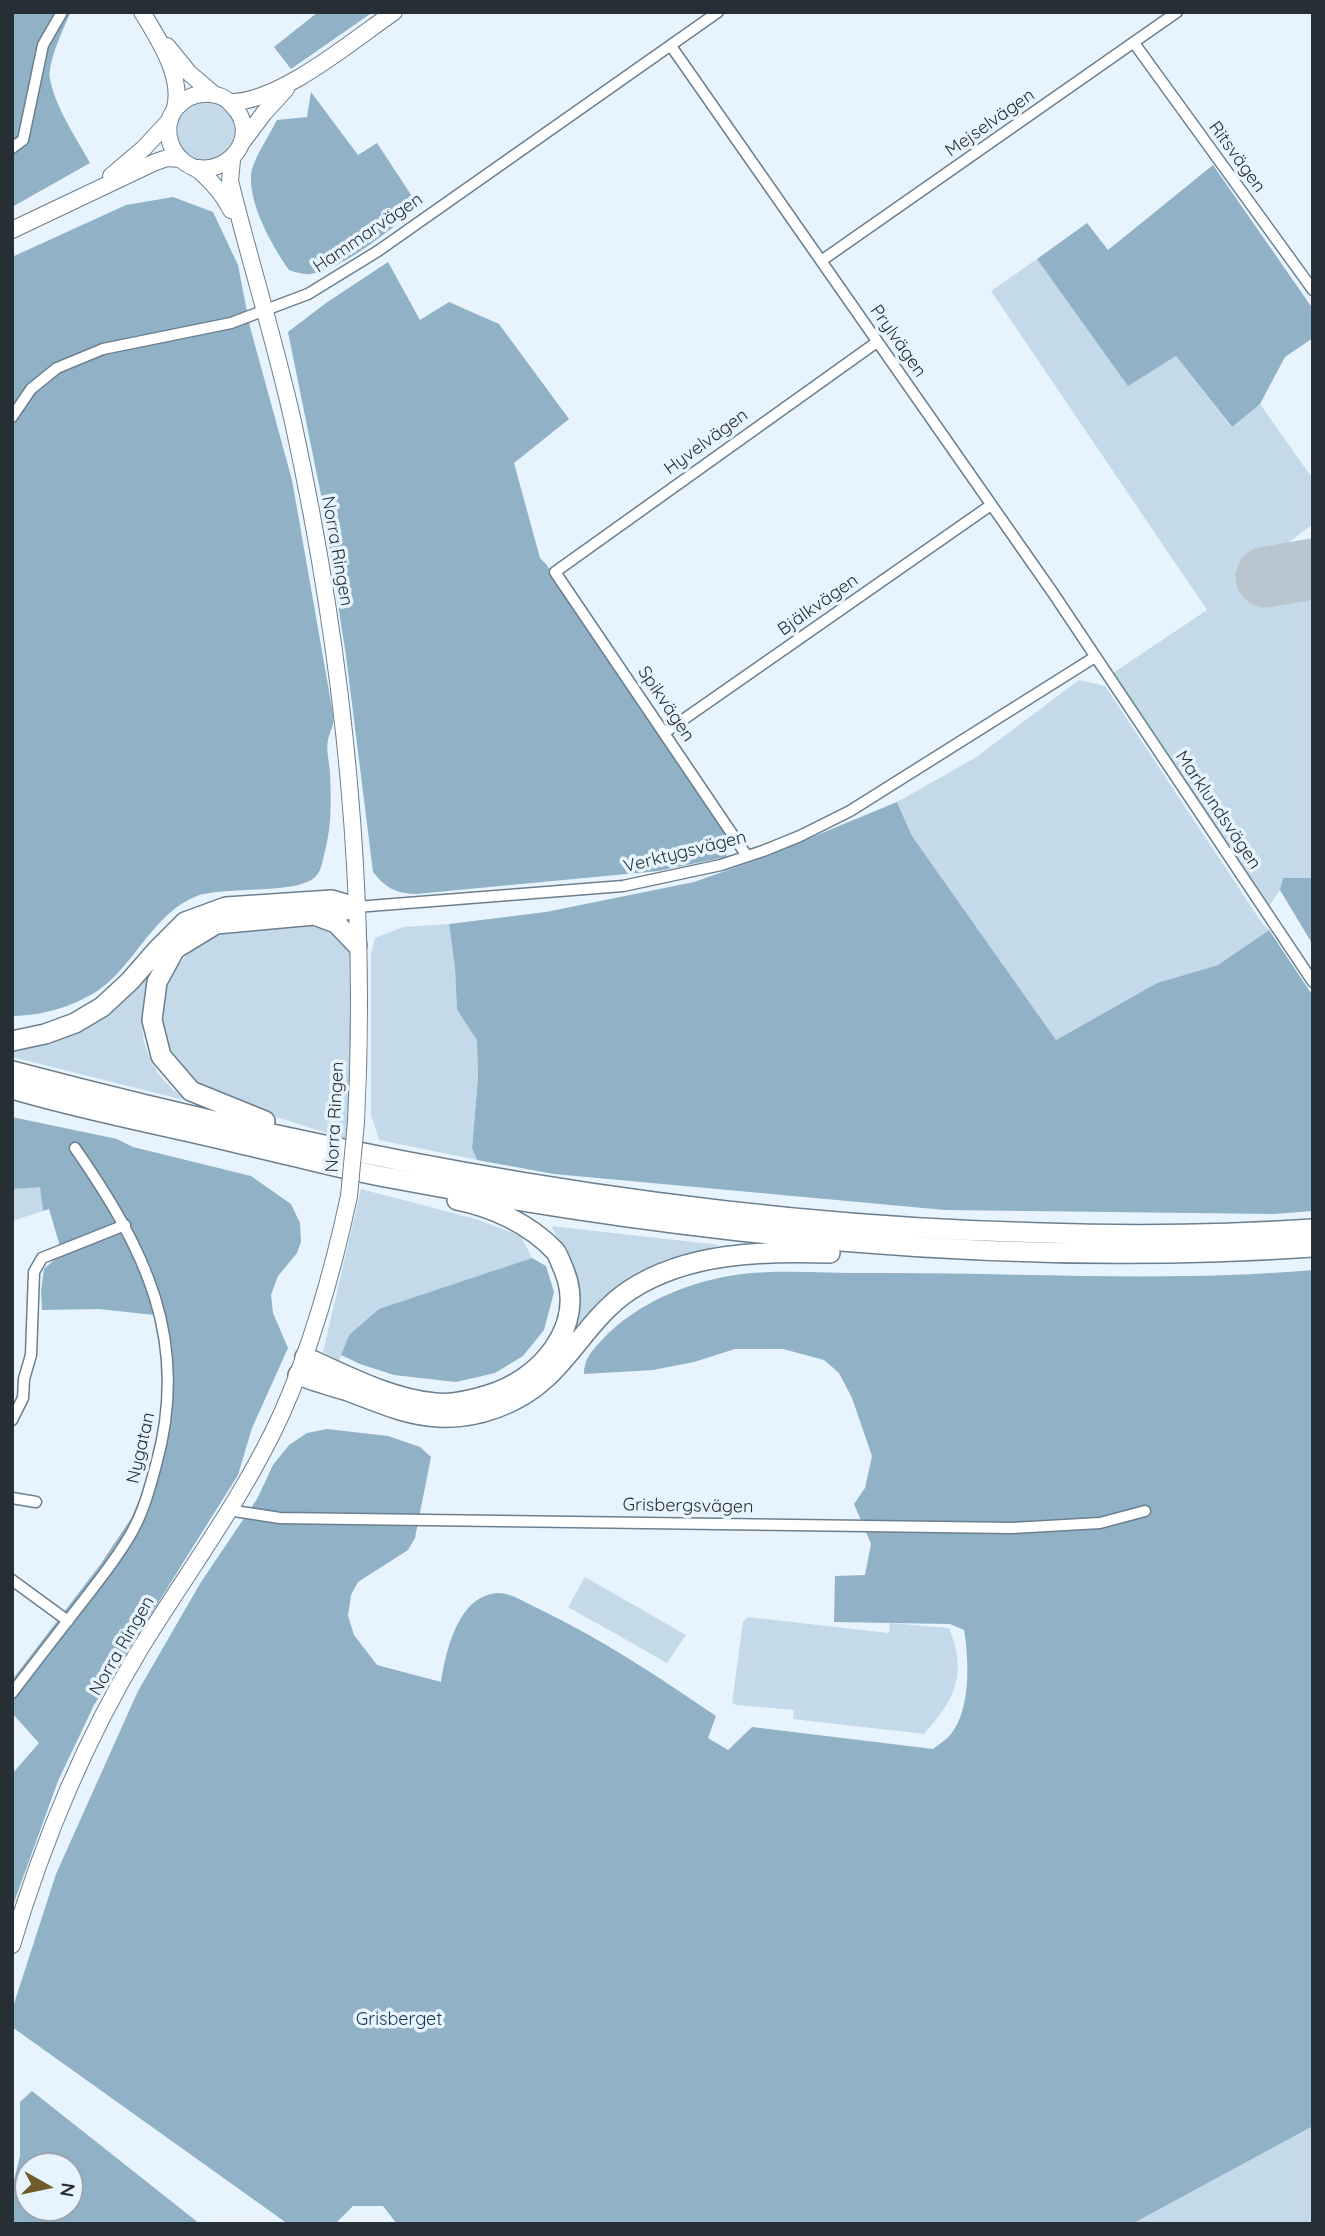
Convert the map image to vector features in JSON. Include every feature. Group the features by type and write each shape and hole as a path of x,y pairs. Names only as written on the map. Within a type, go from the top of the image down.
{"highway":[{"path":"12,1041 45,1034 75,1023 102,1007 185,922 226,907 332,900 356,907"},
{"path":"328,1145 304,1133 248,1116 191,1091 161,1056 152,1020 157,982 175,949 216,924 336,913 356,907"},
{"path":"317,915 341,927 357,945"},
{"path":"12,1071 110,1097 454,1170 725,1212 980,1232 1087,1235 1313,1229"},
{"path":"12,1089 383,1177 633,1218 738,1232 919,1247 1017,1251 1236,1252 1313,1247"},
{"path":"301,1366 404,1397 437,1404 457,1402 502,1391 520,1381 551,1352 568,1323 571,1303 569,1281 557,1253 524,1224 470,1203 417,1192 383,1177"},
{"path":"301,1366 396,1410 440,1417 477,1414 512,1402 545,1378 599,1316 631,1290 679,1267 739,1254 857,1253 919,1247"}],"main road":[{"path":"85,194 131,161 192,96 254,99 303,75 394,12"},
{"path":"146,19 175,78 178,95 169,136 174,152 180,159 197,168 212,169 232,159 274,101 303,75"},
{"path":"146,19 189,73 223,98 242,119 243,141"},
{"path":"12,230 153,163 180,159"},
{"name":"Norra Ringen","path":"12,1945 56,1815 94,1732 139,1651 228,1510 281,1415 318,1321 349,1196 356,1122 356,907 354,854 333,646 318,550 292,421 230,181 232,159"},
{"name":"Norra Ringen","path":"197,168 223,195 240,226"}],"street":[{"path":"12,148 23,140 43,45 62,12"},
{"name":"Hammarvägen","path":"12,417 31,389 57,368 103,349 204,329 265,311 308,294 378,251 718,12"},
{"name":"Mejselvägen","path":"821,261 1177,12"},
{"name":"Ritsvägen","path":"1134,43 1313,290"},
{"name":"Prylvägen","path":"671,46 1095,657"},
{"name":"Hyvelvägen","path":"555,572 877,342"},
{"name":"Bjälkvägen","path":"664,733 991,505"},
{"name":"Spikvägen","path":"555,572 747,856"},
{"name":"Verktygsvägen","path":"356,907 623,886 721,865 800,836 850,811 1095,657"},
{"name":"Marklundsvägen","path":"1095,657 1313,982"},
{"name":"Nygatan","path":"12,1693 133,1531 148,1495 166,1432 169,1385 164,1330 148,1277 125,1225 75,1148"},
{"path":"12,1420 23,1398 24,1379 31,1355 34,1272 42,1258 125,1225"},
{"path":"12,1377 24,1379"},
{"path":"12,1498 36,1502"},
{"name":"Grisbergsvägen","path":"228,1510 279,1518 1012,1528 1100,1523 1145,1511"},
{"path":"12,1580 68,1621"}],"shaded area":[{"path":"201,100 226,107 236,126 236,144 213,164 187,158 174,135 182,113"},
{"path":"1037,259 1128,385 1176,356 1231,427 1260,404 1313,479 1313,524 1252,570 1269,593 1313,585 1313,878 1283,878 1280,890 1269,906 1113,673 1207,610 991,291"},
{"path":"1079,680 1105,686 1269,930 1218,965 1157,983 1056,1040 912,836 897,802 975,758"},
{"path":"449,924 457,1010 477,1040 478,1078 472,1148 477,1160 379,1140 371,1115 371,954 375,938 403,927"},
{"path":"318,925 345,938 351,958 351,1083 346,1139 238,1105 187,1078 168,1049 160,1024 164,990 178,965 195,946 224,932 271,926"},
{"path":"157,965 144,1004 144,1040 158,1073 188,1101 12,1057 12,1048"},
{"path":"40,1186 43,1211 12,1221 12,1189"},
{"path":"361,1189 476,1219 521,1236 532,1258 499,1269 349,1335 339,1361 323,1352"},
{"path":"551,1226 720,1245 662,1261 623,1283 577,1325 573,1273"},
{"path":"585,1577 686,1635 667,1663 568,1607"},
{"path":"748,1617 889,1633 890,1623 949,1628 955,1644 958,1673 951,1697 924,1734 793,1719 794,1710 736,1705 732,1703 743,1622"},
{"path":"1313,2126 1313,2224 1132,2224"}],"green space":[{"path":"12,12 71,12 53,55 50,79 62,112 90,163 12,207"},
{"path":"318,12 373,12 291,69 274,47"},
{"path":"311,92 358,155 377,143 419,207 352,256 323,271 308,274 289,270 276,249 258,212 251,187 251,175 258,155 277,120 307,117"},
{"path":"1213,165 1313,309 1313,338 1285,357 1260,404 1232,427 1176,356 1128,386 1037,259 1087,223 1108,250"},
{"path":"173,197 213,212 238,265 250,327 292,480 333,718 327,744 331,802 327,841 320,871 307,882 294,886 225,891 197,896 172,911 114,977 93,994 53,1010 12,1016 12,257 126,205"},
{"path":"388,262 420,320 449,302 499,324 569,419 514,463 540,558 731,836 726,857 658,871 416,894 392,889 373,872 346,656 321,495 288,332"},
{"path":"897,802 912,836 1056,1040 1157,983 1218,965 1269,930 1313,996 1313,1211 1274,1214 945,1210 554,1174 477,1160 472,1148 478,1078 477,1040 457,1010 449,924 546,912 694,882 754,861"},
{"path":"1283,878 1313,878 1313,945 1280,890"},
{"path":"12,1117 117,1139 133,1147 251,1176 291,1204 300,1223 301,1242 297,1253 278,1276 271,1295 273,1313 288,1348 252,1428 238,1475 94,1705 58,1781 12,1908 12,1774 39,1743 12,1713 12,1680 100,1565 132,1517 147,1480 162,1416 164,1374 154,1315 99,1309 42,1310 44,1269 62,1253 49,1209 43,1211 40,1187 12,1189"},
{"path":"532,1258 546,1266 554,1292 544,1330 523,1356 495,1373 456,1382 394,1375 341,1355 349,1335 379,1309"},
{"name":"Grisberget","path":"1313,1270 1313,2126 1132,2224 397,2224 383,2206 353,2206 335,2224 288,2224 12,2027 12,2010 56,1874 138,1691 201,1582 257,1499 273,1465 289,1445 307,1433 327,1429 388,1436 420,1447 431,1457 415,1538 408,1550 358,1582 351,1595 348,1616 354,1635 377,1665 441,1682 446,1655 463,1614 484,1596 502,1593 523,1601 606,1645 716,1716 708,1738 728,1750 752,1727 933,1749 951,1734 962,1711 967,1684 964,1630 950,1624 834,1622 835,1576 865,1575 871,1544 854,1504 865,1488 872,1456 852,1398 839,1373 824,1360 783,1349 735,1349 694,1362 653,1370 584,1374 586,1361 593,1350 615,1327 650,1303 709,1280 751,1273 1201,1276"},
{"path":"32,2091 200,2224 12,2224 14,2180 14,2222 84,2222 84,2152 20,2152 20,2102"}],"runway":[{"path":"1266,577 1313,569"}]}
